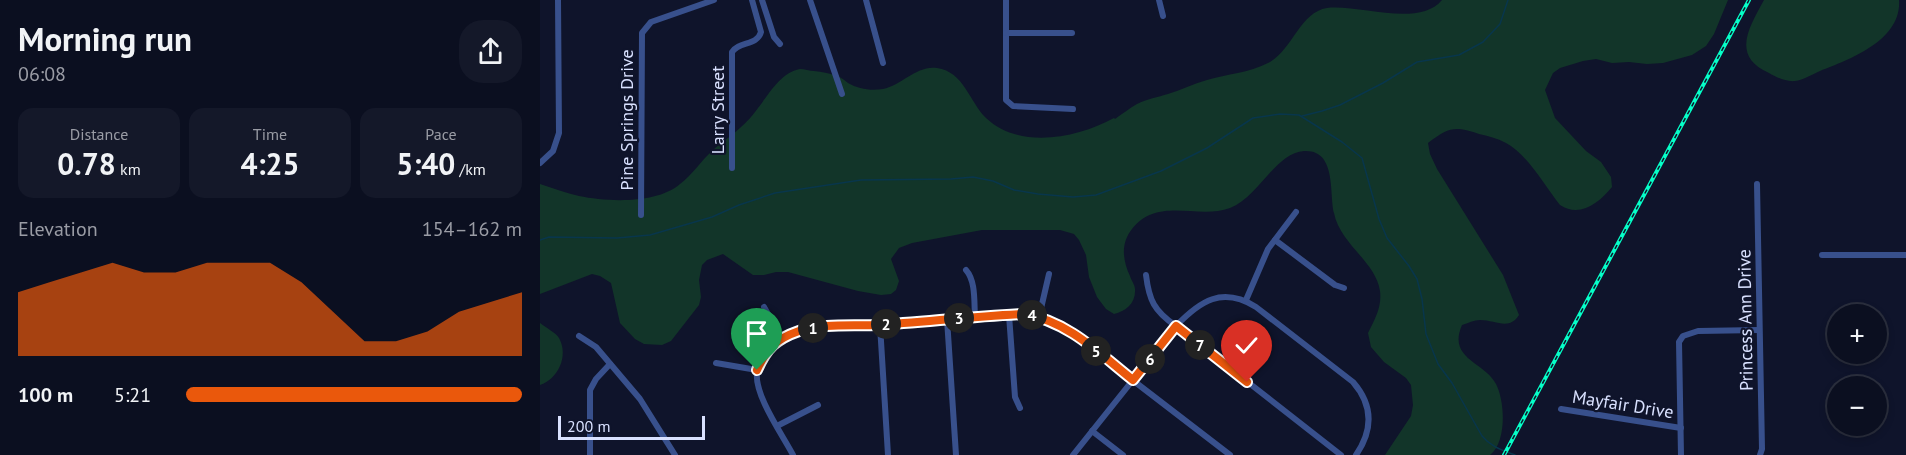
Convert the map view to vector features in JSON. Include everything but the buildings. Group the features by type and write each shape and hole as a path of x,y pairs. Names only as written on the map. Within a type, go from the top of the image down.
{"street":[{"path":"540,163 553,151 559,134 558,0"},
{"name":"Pine Springs Drive","path":"641,216 640,38 651,22 714,0"},
{"name":"Larry Street","path":"732,168 732,52 735,47 760,37 760,25 752,0"},
{"path":"762,0 774,37 780,44"},
{"path":"810,0 842,94"},
{"path":"866,0 883,63"},
{"path":"1006,0 1005,97 1008,103 1013,106 1073,109"},
{"path":"1160,0 1163,16"},
{"path":"1006,33 1072,33"},
{"name":"Princess Ann Drive","path":"1757,184 1762,449 1760,455"},
{"path":"1246,300 1263,259 1296,212"},
{"path":"1275,240 1335,285 1344,288"},
{"path":"1822,255 1906,255"},
{"path":"966,270 970,274 972,284 975,317"},
{"path":"1039,317 1049,274"},
{"path":"1146,275 1149,296 1163,317 1341,455"},
{"path":"1073,455 1176,326 1192,310 1209,300 1228,298 1246,300 1256,306 1353,382 1362,392 1367,403 1368,432 1356,455"},
{"path":"764,307 782,339"},
{"path":"793,455 759,394 757,370 766,352 782,339 801,330 818,327 880,325 1024,314 1039,317 1066,329 1230,455"},
{"path":"1009,315 1015,397 1020,408"},
{"path":"947,319 956,455"},
{"path":"880,325 888,455"},
{"path":"1681,455 1680,342 1683,336 1698,332 1759,330"},
{"path":"579,336 596,347 640,399 672,454"},
{"path":"716,363 757,370"},
{"path":"590,455 590,390 596,379 610,364"},
{"path":"777,426 818,405"},
{"name":"Mayfair Drive","path":"1561,409 1681,428"},
{"path":"1092,431 1123,455"}],"green space":[{"path":"1442,0 1728,0 1714,34 1706,46 1692,55 1663,63 1647,64 1612,63 1596,59 1560,68 1553,73 1545,90 1555,118 1586,151 1601,162 1611,177 1612,187 1589,207 1575,210 1560,205 1521,155 1514,148 1499,140 1458,129 1447,131 1428,143 1437,169 1503,275 1519,315 1511,323 1506,324 1476,320 1462,325 1459,336 1459,345 1463,353 1491,377 1499,391 1503,411 1502,431 1496,449 1490,455 1385,455 1411,416 1413,405 1411,385 1406,378 1384,362 1371,347 1368,333 1377,313 1380,291 1372,271 1343,234 1338,224 1334,213 1330,174 1322,157 1315,152 1304,151 1284,159 1249,195 1230,208 1205,212 1166,211 1154,213 1142,219 1128,235 1124,247 1126,264 1135,287 1134,298 1126,308 1114,314 1106,309 1097,297 1089,277 1086,255 1079,240 1074,234 1060,230 982,230 912,243 899,248 891,259 899,281 896,290 891,294 881,295 788,272 753,275 723,254 707,260 702,265 699,280 701,297 699,305 671,341 662,345 644,344 635,339 620,323 611,283 600,276 592,274 540,294 540,184 579,196 618,200 646,198 670,191 712,151 742,127 776,84 793,71 802,69 828,73 856,87 874,90 890,87 923,69 937,68 954,75 986,118 1000,128 1015,134 1049,138 1083,131 1115,119 1145,101 1268,63 1284,50 1303,24 1318,11 1340,8 1404,14 1432,8"},
{"path":"1764,0 1899,0 1898,14 1892,26 1872,46 1846,60 1792,81 1778,78 1757,66 1750,58 1747,49 1749,30"},
{"path":"540,323 559,338 563,352 557,372 540,385"}],"waterway":[{"path":"1302,116 1340,105 1417,62 1459,55 1483,42 1500,24 1508,0"},
{"path":"540,240 549,237 617,238 650,235 712,217 775,193 861,180 973,177 993,181 1014,190 1038,194 1073,197 1096,195 1161,171 1207,148 1253,118 1280,114 1299,115 1342,142 1362,158 1379,219 1387,238 1417,279 1426,334 1438,364 1452,383 1485,440 1515,455"}],"railway":[{"path":"1504,455 1749,0"}],"route":[{"path":"757,370 766,352 775,343 801,330 1024,314 1055,322 1133,380 1176,326 1247,382"}]}
